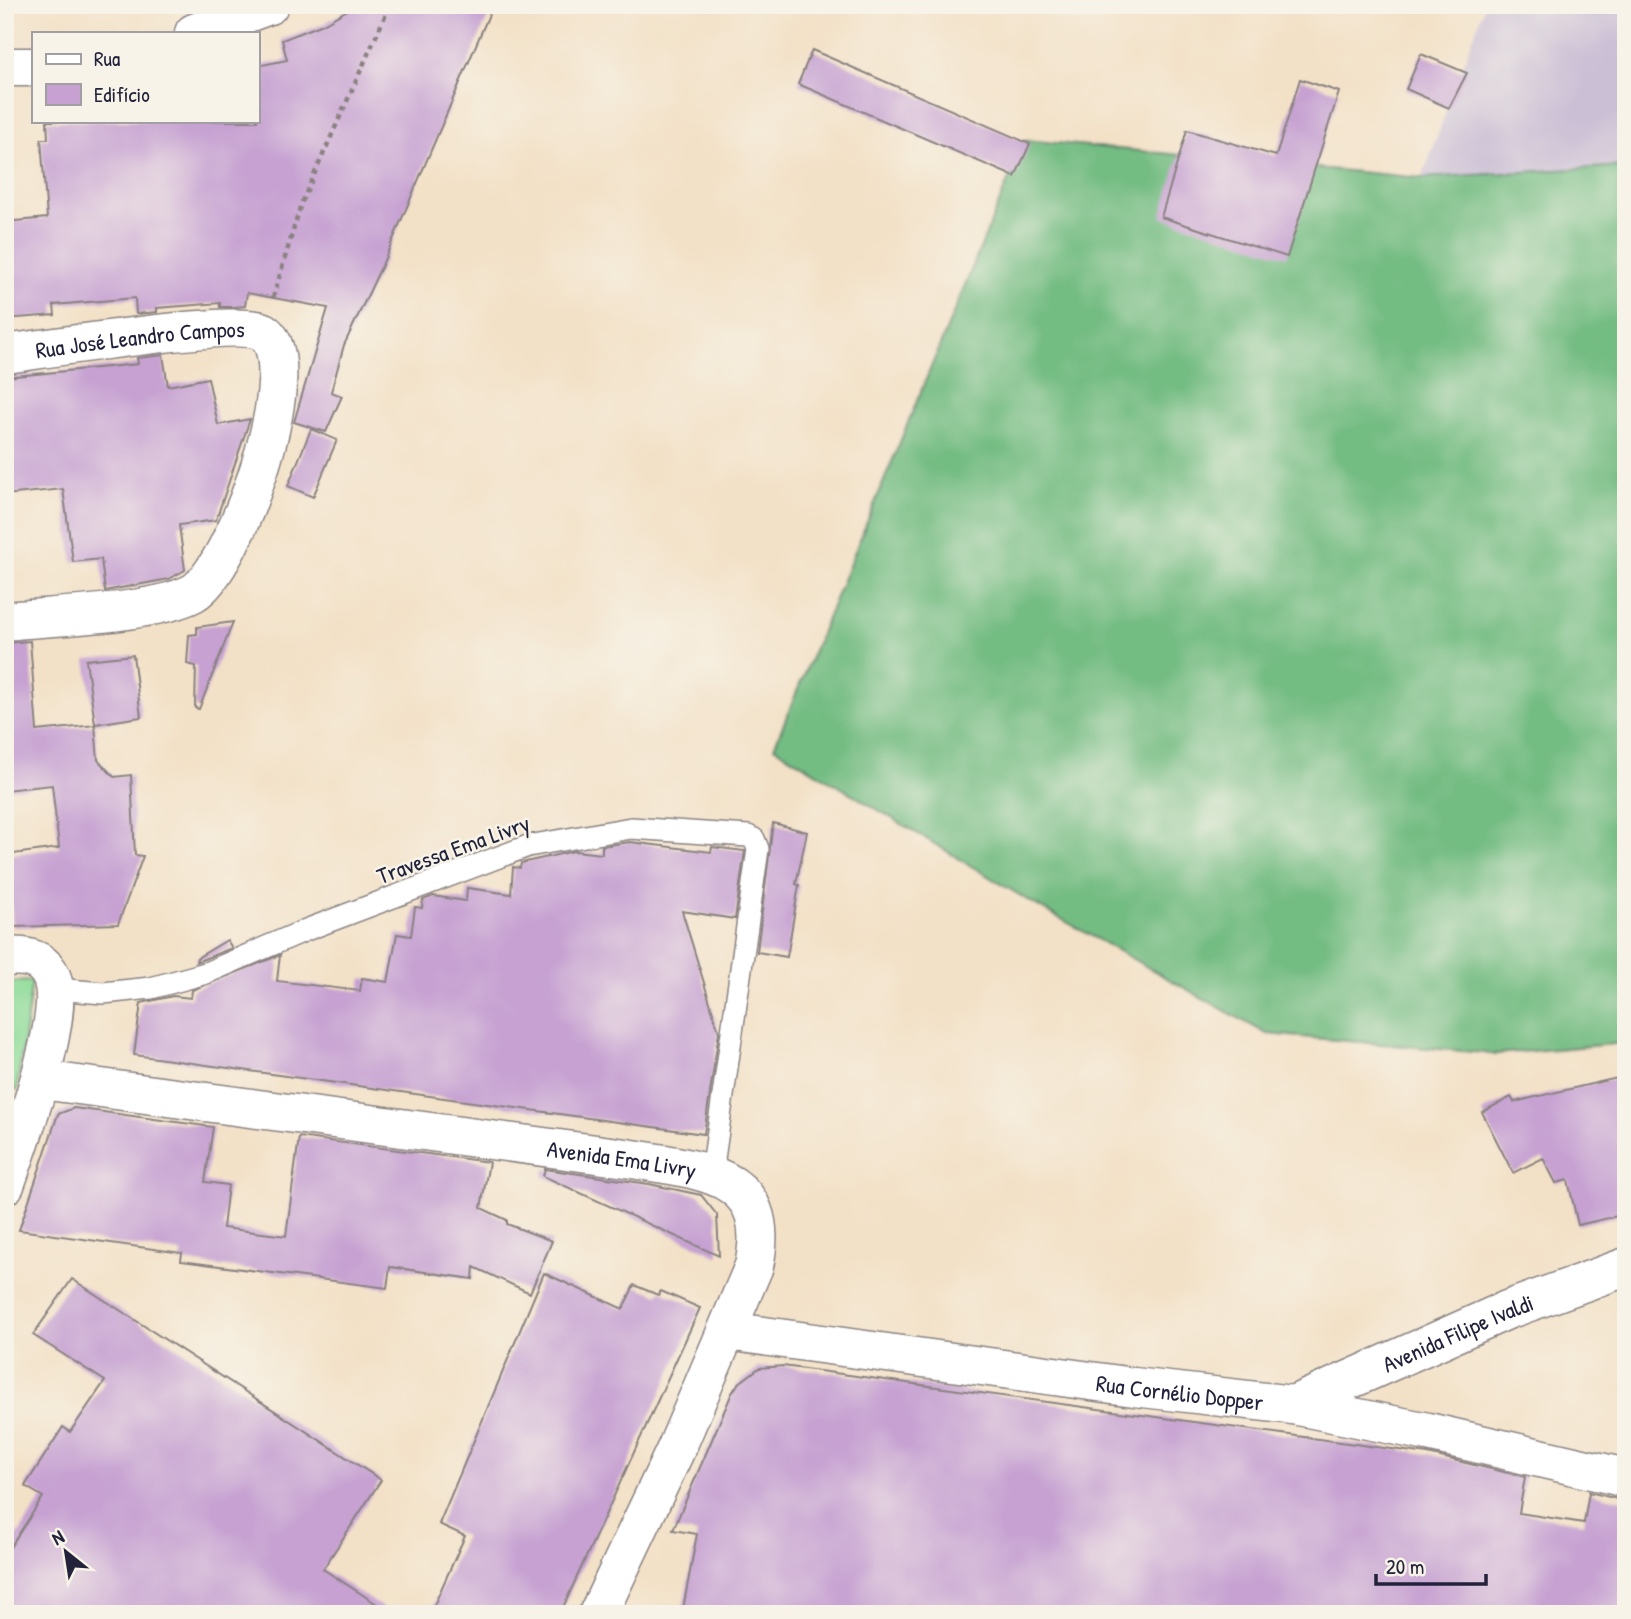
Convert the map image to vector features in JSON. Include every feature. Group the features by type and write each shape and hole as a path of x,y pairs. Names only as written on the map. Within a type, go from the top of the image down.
{"street":[{"path":"197,32 268,5"},
{"path":"5,67 32,67"},
{"name":"Rua José Leandro Campos","path":"5,354 165,334 249,329 263,332 279,363 273,410 258,478 227,549 211,576 196,591 155,605 5,621"},
{"path":"5,957 25,955 38,961 47,968 56,989 5,1185"},
{"name":"Avenida Ema Livry","path":"27,1096 467,1136 712,1173 734,1185 748,1202 756,1219 760,1240 754,1266 598,1614"},
{"name":"Avenida Filipe Ivaldi","path":"1293,1405 1507,1310 1626,1266"},
{"name":"Rua Cornélio Dopper","path":"727,1331 1293,1405 1428,1432 1626,1478"}],"lane":[{"name":"Travessa Ema Livry","path":"56,989 103,993 151,988 206,973 306,930 546,842 631,828 748,836 758,849 712,1173"}],"path":[{"path":"263,332 301,204 390,5"}],"shaded area":[{"path":"1485,5 1626,5 1626,166 1422,178"}],"green space":[{"path":"1025,140 1422,178 1626,166 1626,1043 1496,1054 1267,1034 1036,905 774,747"},
{"path":"32,981 17,1090 5,1089 5,982"}],"building":[{"path":"356,5 493,5 383,263 344,345 331,392 342,396 326,432 294,422 328,308 247,293 245,306 220,307 220,303 157,308 157,312 136,314 135,298 54,305 55,315 5,319 5,222 47,218 41,139 48,139 47,122 259,122 259,66 287,60 282,40 323,24"},
{"path":"812,50 1030,144 1015,177 798,84"},
{"path":"1421,54 1467,73 1449,108 1406,89"},
{"path":"1300,79 1339,92 1287,257 1161,217 1187,130 1276,156"},
{"path":"163,355 168,386 208,378 218,425 250,419 216,520 179,525 185,570 169,579 105,591 101,559 73,562 63,489 5,495 5,377 138,364 137,358"},
{"path":"311,429 337,440 313,497 288,486"},
{"path":"233,622 199,709 195,708 196,666 187,664 189,635 197,634 197,627"},
{"path":"30,641 37,731 95,725 98,760 114,777 131,775 135,855 143,856 118,924 13,927 5,855 59,848 52,785 5,790 5,643"},
{"path":"133,655 141,717 95,724 86,660"},
{"path":"773,823 807,832 796,884 799,885 787,957 757,952"},
{"path":"630,842 711,852 712,847 745,851 735,919 682,911 719,1032 704,1134 134,1055 141,1003 173,996 191,998 192,990 280,955 277,981 360,991 362,978 388,982 397,934 411,936 415,907 422,908 423,900 433,896 466,901 467,888 511,894 513,867 520,868 521,863 574,851 602,854 602,846"},
{"path":"227,940 232,948 196,962 197,958"},
{"path":"1626,1076 1626,1214 1578,1225 1568,1180 1556,1183 1543,1158 1513,1173 1482,1112 1511,1097 1514,1102"},
{"path":"74,1108 213,1127 205,1182 228,1185 223,1228 286,1236 299,1137 489,1162 481,1208 507,1220 507,1224 552,1241 530,1293 474,1267 473,1279 390,1267 387,1288 181,1261 182,1253 19,1230 58,1114"},
{"path":"545,1169 649,1184 701,1195 717,1215 719,1256 543,1176"},
{"path":"544,1273 623,1309 634,1285 658,1295 661,1291 700,1308 560,1614 430,1614 465,1536 439,1524"},
{"path":"72,1279 381,1480 323,1569 392,1614 5,1614 5,1555 43,1497 25,1486 63,1427 70,1432 105,1381 33,1335"},
{"path":"783,1366 1428,1454 1525,1477 1519,1513 1584,1523 1589,1492 1626,1501 1626,1614 682,1614 697,1534 673,1530 738,1384 759,1368"}]}
